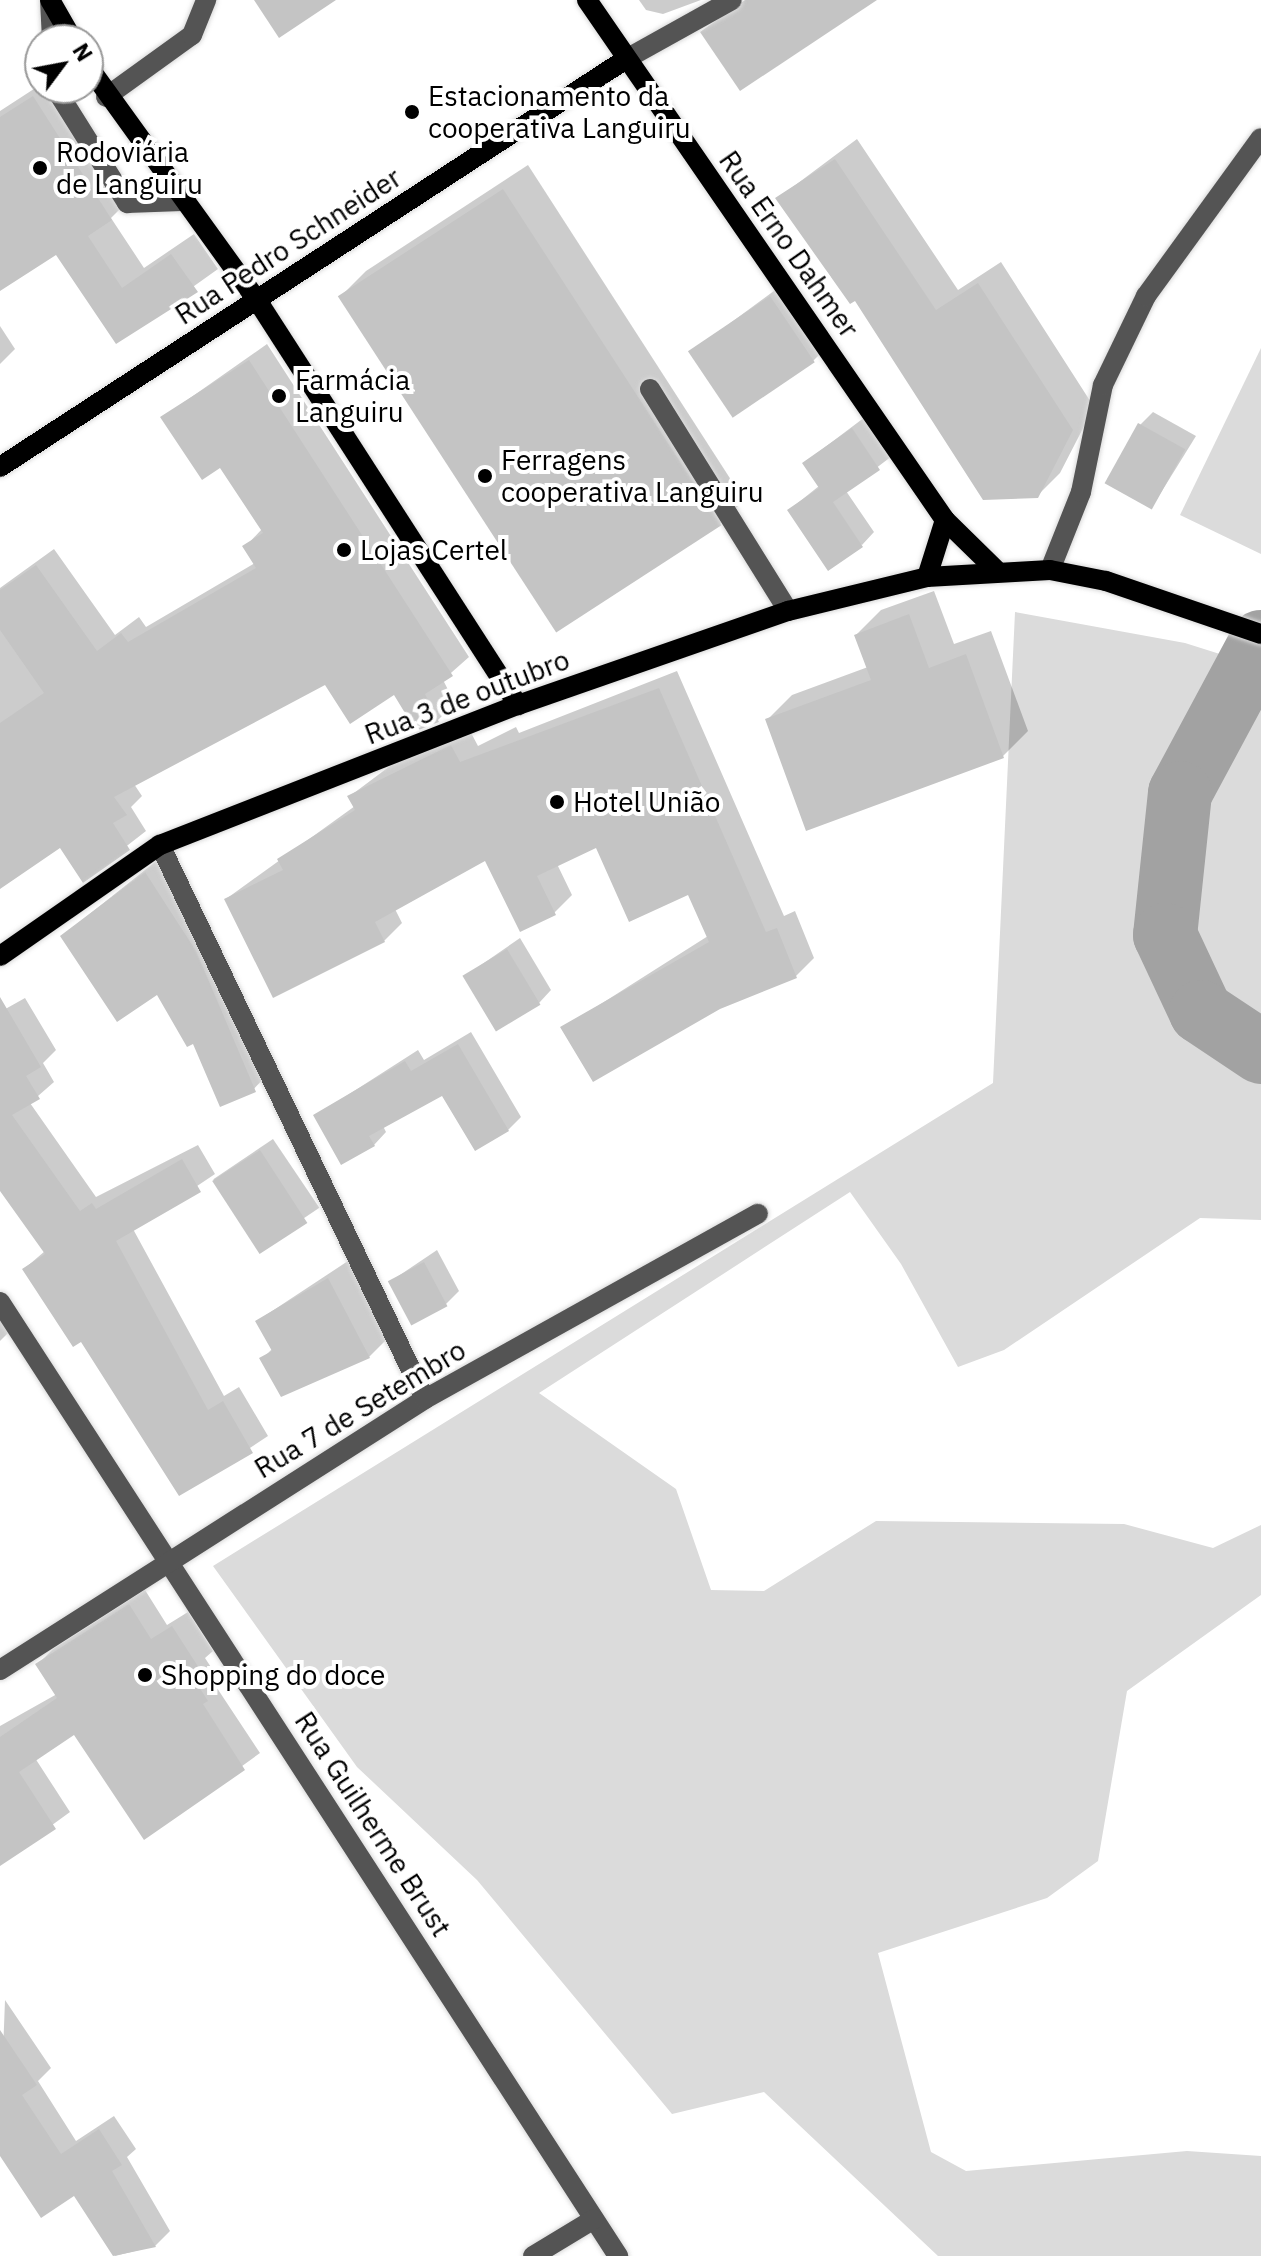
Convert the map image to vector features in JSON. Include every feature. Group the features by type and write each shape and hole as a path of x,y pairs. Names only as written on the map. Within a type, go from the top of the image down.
{"main road":[{"path":"50,0 64,24"},
{"name":"Rua Erno Dahmer","path":"587,0 945,520 996,570"},
{"name":"Rua Pedro Schneider","path":"0,467 626,59"},
{"path":"104,94 257,300 518,705"},
{"path":"927,577 945,520"},
{"name":"Rua 3 de outubro","path":"0,956 160,845 518,705 788,611 927,577 996,570 1050,570 1106,581 1159,603 1261,634"}],"street":[{"path":"50,0 51,24"},
{"path":"106,97 192,35 206,0"},
{"name":"Rua Pedro Schneider","path":"626,59 732,0"},
{"path":"65,104 127,203 182,201"},
{"path":"1050,570 1081,492 1103,385 1146,296 1261,138"},
{"path":"650,389 788,611"},
{"path":"160,845 425,1399"},
{"name":"Rua 7 de Setembro","path":"0,1670 169,1559 425,1399 758,1214"},
{"name":"Rua Guilherme Brust","path":"0,1302 618,2256"},
{"path":"533,2256 594,2219"}],"shaded area":[{"path":"1261,348 1261,554 1180,515"},
{"path":"1015,612 1185,643 1261,667 1261,1220 1200,1218 1004,1350 958,1367 901,1264 850,1192 539,1393 676,1489 711,1590 764,1591 876,1521 1124,1524 1213,1548 1261,1525 1261,1595 1127,1691 1098,1861 1047,1898 878,1953 931,2152 966,2171 1187,2151 1261,2156 1261,2256 938,2256 764,2092 672,2114 477,1880 357,1767 213,1566 993,1083"}],"building":[{"path":"254,0 336,0 279,38"},
{"path":"745,0 877,0 740,91 700,32"},
{"name":"Rodoviária de Languiru","path":"24,102 38,104 112,220 88,236 122,288 171,254 198,292 116,344 56,255 0,291 0,117"},
{"path":"835,159 936,310 978,283 1073,430 1038,498 983,500 855,301 850,304 775,198"},
{"path":"503,189 721,525 556,633 338,296"},
{"path":"770,296 815,362 733,418 688,351"},
{"path":"249,360 453,676 425,694 439,722 416,731 394,695 350,724 325,685 114,797 127,815 113,823 130,850 83,883 60,848 0,889 0,723 44,693 0,630 0,590 36,565 97,651 121,633 128,642 256,568 242,546 263,533 220,468 202,480 160,417"},
{"path":"1138,423 1185,449 1152,510 1105,483"},
{"path":"852,428 880,470 833,502 863,547 828,571 787,510 819,488 802,463"},
{"path":"909,614 929,668 966,654 1004,758 806,831 765,719 871,680 854,635"},
{"path":"659,688 766,932 777,928 797,978 720,1009 593,1082 560,1027 709,942 688,895 629,922 596,848 537,876 556,915 520,932 485,861 375,922 385,942 273,998 224,899 283,870 277,859 355,810 347,796 451,745 460,762"},
{"path":"145,872 196,951 256,1092 220,1107 193,1044 187,1047 157,995 117,1022 60,936"},
{"path":"507,949 540,1005 496,1031 462,976"},
{"path":"0,997 41,1067 26,1076 40,1099 12,1115 80,1211 92,1203 96,1209 182,1159 201,1192 116,1241 208,1410 223,1401 253,1453 179,1496 81,1342 73,1347 22,1269 45,1254 0,1191"},
{"path":"458,1044 509,1131 475,1151 442,1096 369,1136 375,1146 341,1165 313,1115 405,1061 411,1071"},
{"path":"260,1150 307,1223 260,1254 212,1181"},
{"path":"424,1262 447,1306 411,1325 388,1281"},
{"path":"328,1278 370,1358 281,1397 259,1358 272,1351 255,1321"},
{"path":"129,1604 151,1639 172,1626 199,1668 190,1673 208,1701 203,1704 245,1770 144,1840 74,1735 19,1772 56,1829 0,1866 0,1737 57,1698 35,1664"},
{"path":"0,2030 37,2085 22,2095 61,2154 99,2129 122,2165 112,2171 156,2247 113,2256 74,2196 41,2218 0,2156"}],"waterway":[{"path":"1261,642 1180,793 1165,935 1201,1012 1261,1052"}],"place":[{"name":"Estacionamento da cooperativa Languiru","path":"412,112"},
{"name":"Rodoviária de Languiru","path":"40,168"},
{"name":"Farmácia Languiru","path":"279,396"},
{"name":"Ferragens cooperativa Languiru","path":"485,476"},
{"name":"Lojas Certel","path":"344,550"},
{"name":"Hotel União","path":"557,802"},
{"name":"Shopping do doce","path":"145,1675"}]}
